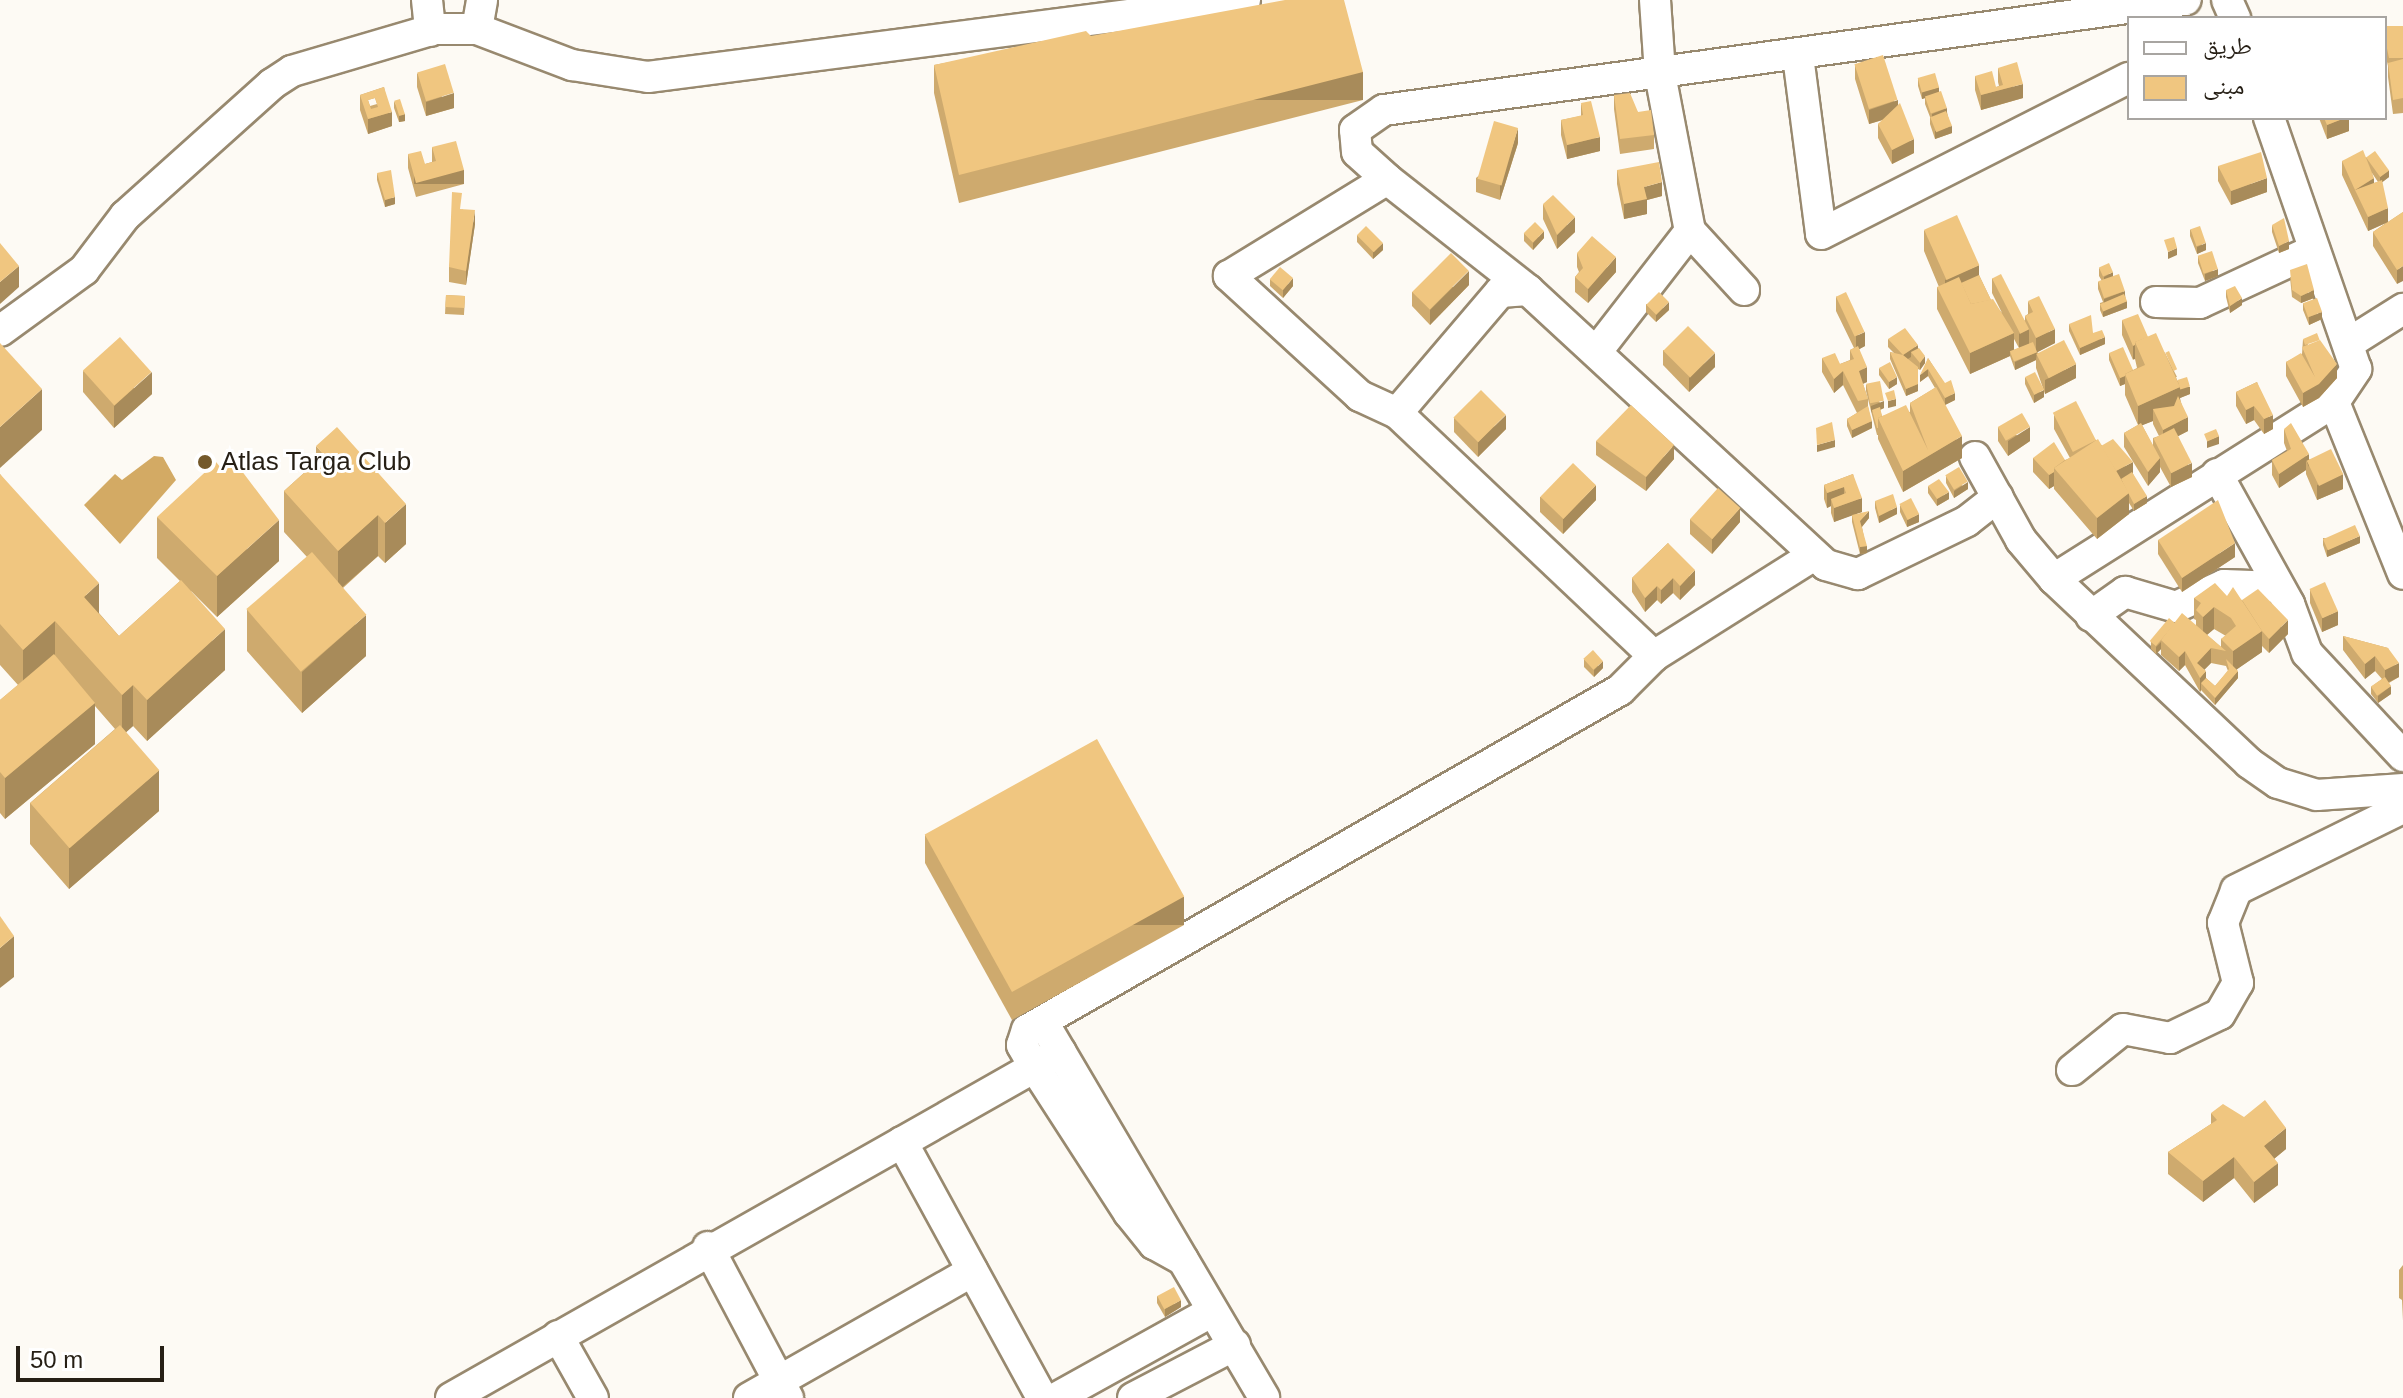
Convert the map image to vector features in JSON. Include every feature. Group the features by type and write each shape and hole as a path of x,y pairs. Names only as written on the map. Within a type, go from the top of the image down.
{"street":[{"path":"427,0 430,31"},
{"path":"0,331 84,270 125,216 272,84 292,71 479,15 572,65 648,77 1245,0"},
{"path":"1655,0 1660,74 1690,231 1744,290"},
{"path":"1998,497 1967,521 1858,574 1811,557 1597,351 1528,290 1357,152 1355,130 1384,110 1798,56 2185,0"},
{"path":"1798,56 1821,234 2127,79"},
{"path":"2054,579 2334,402 2356,369 2270,120"},
{"path":"1387,179 1229,276 1360,396 1397,413 1654,656"},
{"path":"1597,351 1690,231"},
{"path":"2156,302 2200,303 2314,250"},
{"path":"1397,413 1500,292 1528,290"},
{"path":"2349,343 2403,309"},
{"path":"2334,402 2402,571"},
{"path":"1975,457 1998,497 2054,579 2091,616 2278,783 2345,799 2403,789"},
{"path":"2217,474 2279,587 2307,653 2403,756"},
{"path":"1183,1260 1154,1244 1129,1213 1034,1066 1022,1038 1042,1020 1620,690 1654,656 1811,557"},
{"path":"2091,616 2125,592 2176,607 2224,585 2279,587"},
{"path":"2072,1070 2123,1029 2170,1038 2220,1014 2238,983 2223,923 2236,890 2403,808"},
{"path":"1042,1020 1264,1398"},
{"path":"451,1398 708,1247 1061,1052"},
{"path":"902,1142 1042,1398"},
{"path":"708,1247 784,1390"},
{"path":"749,1398 784,1390 973,1271"},
{"path":"1056,1398 1213,1311"},
{"path":"558,1336 593,1398"},
{"path":"1133,1398 1235,1345"}],"shaded area":[{"path":"154,456 163,457 176,480 120,544 84,505 115,474 122,480"}],"building":[{"path":"1285,0 1344,0 1363,72 959,175 934,65 1086,31 1091,36"},
{"path":"2387,26 2403,26 2403,58 2389,58"},
{"path":"1883,55 1898,100 1869,109 1854,64"},
{"path":"2403,59 2403,98 2393,100 2388,63"},
{"path":"2017,62 2023,84 1981,95 1975,76 1992,71 1996,87 2003,85 1998,68"},
{"path":"445,64 454,93 426,101 417,72"},
{"path":"1935,73 1939,87 1922,92 1918,78"},
{"path":"384,87 392,112 368,119 360,95","holes":["375,98 378,107 371,109 368,100"]},
{"path":"1941,91 1947,108 1931,114 1925,97"},
{"path":"1630,93 1638,112 1651,110 1654,135 1620,139 1614,95"},
{"path":"400,99 405,114 399,116 394,101"},
{"path":"1591,101 1600,137 1567,145 1561,120 1583,115 1581,103"},
{"path":"1900,103 1914,139 1892,150 1878,124"},
{"path":"1946,111 1952,126 1936,132 1930,117"},
{"path":"1494,121 1518,128 1501,186 1477,179"},
{"path":"456,141 464,170 416,183 408,154 421,151 425,164 436,161 432,147"},
{"path":"2363,150 2374,178 2355,190 2342,161"},
{"path":"2375,151 2389,170 2380,177 2366,157"},
{"path":"2261,152 2267,178 2231,191 2218,166"},
{"path":"1659,162 1662,182 1644,187 1647,199 1624,204 1617,170"},
{"path":"391,170 395,197 385,200 377,173"},
{"path":"2382,180 2388,208 2368,217 2355,190"},
{"path":"452,192 462,193 460,209 475,210 466,271 449,267"},
{"path":"1553,195 1575,217 1557,235 1543,204"},
{"path":"2403,212 2403,266 2397,270 2373,232"},
{"path":"1957,215 1979,265 1946,280 1924,230"},
{"path":"2284,218 2289,241 2279,246 2272,225"},
{"path":"1535,222 1544,231 1533,243 1524,233"},
{"path":"1366,226 1383,243 1374,252 1357,235"},
{"path":"2200,226 2206,243 2196,246 2191,229"},
{"path":"1592,236 1616,257 1588,289 1575,277 1583,268 1577,253"},
{"path":"2174,237 2177,248 2168,252 2164,240"},
{"path":"0,243 19,266 0,282"},
{"path":"2212,251 2218,269 2204,274 2198,256"},
{"path":"1451,253 1469,271 1430,310 1412,292"},
{"path":"2109,263 2113,272 2103,277 2099,267"},
{"path":"2307,264 2314,290 2301,296 2292,290 2290,270"},
{"path":"1280,267 1293,278 1283,290 1270,279"},
{"path":"2001,274 2029,329 2020,334 1992,279"},
{"path":"2119,274 2125,291 2104,298 2098,281"},
{"path":"1979,275 1991,300 1971,304 1961,283"},
{"path":"1959,277 1971,304 1993,299 2014,333 1970,353 1937,287"},
{"path":"2235,286 2242,298 2230,306 2226,290"},
{"path":"1659,292 1669,302 1656,315 1646,305"},
{"path":"1846,292 1865,332 1855,337 1836,297"},
{"path":"2124,294 2127,301 2103,312 2100,304"},
{"path":"446,295 465,296 464,308 445,307"},
{"path":"2039,296 2055,329 2036,338 2025,316 2033,312 2028,301"},
{"path":"2317,298 2322,312 2308,317 2303,303"},
{"path":"2138,314 2148,337 2135,342 2133,346 2122,320"},
{"path":"2091,315 2093,333 2102,330 2105,337 2080,348 2069,324"},
{"path":"1688,326 1715,353 1690,378 1663,351"},
{"path":"1905,328 1918,345 1903,355 1888,339"},
{"path":"2156,333 2180,387 2138,406 2125,374 2145,365 2135,342"},
{"path":"2317,333 2320,340 2305,345 2303,339"},
{"path":"120,337 151,372 114,405 83,370"},
{"path":"2064,340 2076,364 2049,378 2036,354"},
{"path":"2320,340 2337,364 2319,384 2303,393 2286,362 2301,353 2315,377 2302,347"},
{"path":"2033,342 2037,352 2014,362 2010,351"},
{"path":"0,343 42,389 0,427"},
{"path":"1858,346 1867,367 1859,371 1868,399 1858,401 1843,371 1834,379 1822,358 1835,353 1840,364 1854,359 1850,350"},
{"path":"2123,347 2133,370 2120,378 2109,353"},
{"path":"1919,348 1925,356 1920,363 1911,352"},
{"path":"2169,351 2177,369 2173,371 2165,353"},
{"path":"1890,352 1903,355 1918,367 1918,384 1906,389"},
{"path":"1928,358 1945,383 1951,380 1955,393 1945,398 1928,369 1920,375"},
{"path":"1890,362 1897,377 1889,382 1879,368"},
{"path":"2035,372 2044,390 2034,395 2025,377"},
{"path":"2187,377 2190,387 2180,389 2177,380"},
{"path":"1880,381 1884,401 1870,403 1866,384"},
{"path":"2257,382 2273,415 2264,419 2254,406 2246,410 2236,392"},
{"path":"1936,387 1962,436 1903,471 1878,418 1906,405 1928,450 1910,403"},
{"path":"1481,390 1506,415 1478,442 1453,418"},
{"path":"1894,390 1896,399 1888,401 1885,393"},
{"path":"2178,396 2188,417 2163,430 2153,409 2174,406"},
{"path":"2076,401 2096,440 2073,452 2053,413"},
{"path":"1631,405 1674,445 1646,477 1596,441"},
{"path":"1868,406 1872,421 1852,430 1847,419"},
{"path":"1880,407 1882,416 1878,418 1877,428 1872,410"},
{"path":"2022,413 2030,427 2006,441 1998,427"},
{"path":"1832,422 1835,440 1817,445 1816,428"},
{"path":"2141,423 2160,458 2148,472 2124,433"},
{"path":"2291,423 2309,454 2279,474 2272,460 2291,449 2284,429"},
{"path":"337,427 406,504 385,523 378,515 338,551 284,491 324,455 316,446"},
{"path":"2174,428 2192,463 2171,473 2154,438"},
{"path":"2216,429 2219,436 2207,441 2204,434"},
{"path":"2098,439 2129,493 2097,518 2054,468"},
{"path":"2113,439 2133,462 2116,471 2101,446"},
{"path":"2054,442 2065,460 2049,475 2033,458"},
{"path":"2331,449 2343,474 2319,486 2307,461"},
{"path":"232,458 279,520 217,576 157,517 216,462 221,468"},
{"path":"1573,463 1596,485 1563,519 1540,497"},
{"path":"1959,467 1968,482 1954,490 1945,475"},
{"path":"2132,472 2147,496 2134,504 2121,479"},
{"path":"0,474 99,583 84,597 119,636 181,580 225,629 147,700 133,685 122,695 55,621 23,650 0,624"},
{"path":"1853,474 1862,498 1834,508 1831,499 1846,493 1844,487 1827,493 1824,485"},
{"path":"1939,479 1949,492 1937,499 1928,486"},
{"path":"1718,488 1740,508 1712,539 1690,519"},
{"path":"1893,494 1897,507 1879,516 1875,501"},
{"path":"1911,498 1919,514 1908,520 1899,504"},
{"path":"2218,500 2235,543 2182,578 2158,540"},
{"path":"1869,511 1860,521 1867,546 1860,547 1852,515"},
{"path":"2355,525 2360,536 2328,550 2323,539"},
{"path":"1668,543 1695,570 1680,586 1673,578 1661,590 1657,586 1645,598 1632,578"},
{"path":"312,552 366,615 301,672 246,609"},
{"path":"2325,582 2338,611 2322,618 2309,589"},
{"path":"2215,583 2227,596 2233,587 2262,631 2233,651 2221,639 2236,626 2231,618 2214,607 2203,617 2196,610 2201,603 2194,598"},
{"path":"2258,589 2288,620 2269,639 2242,600"},
{"path":"2182,613 2226,651 2211,648 2197,663 2206,671 2200,678 2185,651 2179,657 2161,640"},
{"path":"2169,618 2175,623 2156,646 2150,641"},
{"path":"2343,636 2388,648 2399,663 2385,670 2375,656 2365,664"},
{"path":"1593,650 1603,661 1593,670 1583,659"},
{"path":"54,654 95,703 5,778 0,772 0,700"},
{"path":"2226,659 2238,671 2215,698 2201,683 2206,678 2215,686 2229,669"},
{"path":"2385,677 2391,686 2377,696 2371,687"},
{"path":"120,725 159,770 70,848 30,803"},
{"path":"1097,739 1184,896 1012,992 925,835"},
{"path":"0,916 14,936 0,948"},
{"path":"2265,1100 2286,1128 2264,1146 2278,1163 2254,1182 2234,1157 2203,1181 2168,1152 2217,1120 2211,1113 2223,1104 2244,1117"},
{"path":"1174,1287 1181,1300 1164,1309 1157,1296"}],"place":[{"name":"Atlas Targa Club","path":"205,462"}]}
